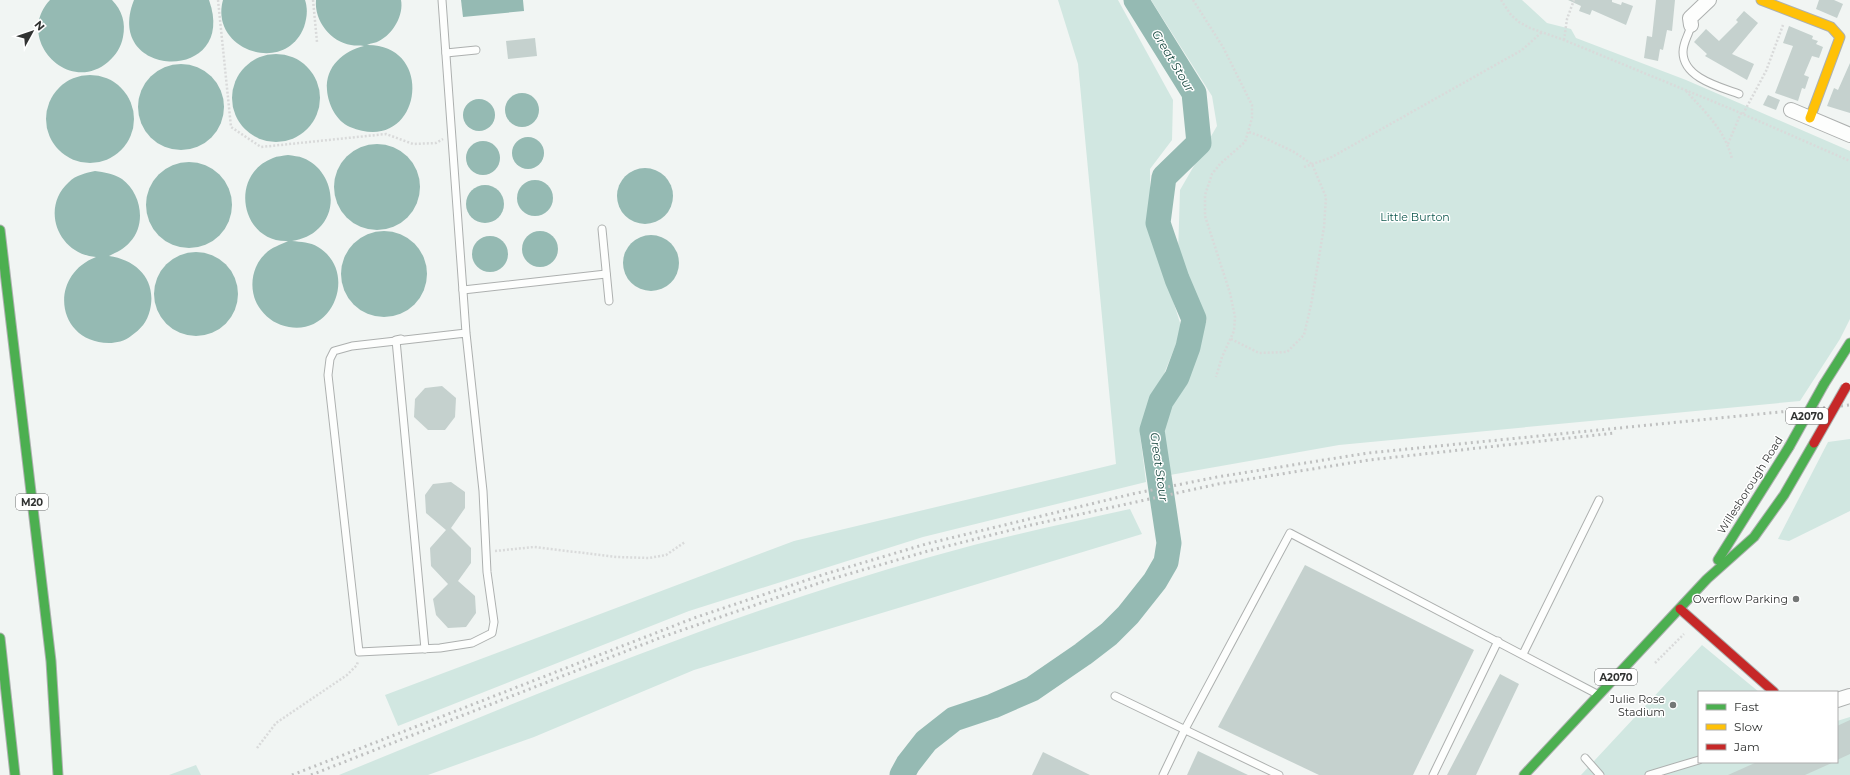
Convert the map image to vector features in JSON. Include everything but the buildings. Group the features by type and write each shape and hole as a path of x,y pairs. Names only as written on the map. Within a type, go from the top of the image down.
{"main road":[{"path":"1762,0 1831,27 1840,37 1810,118"},
{"name":"M20","path":"0,230 51,661 58,775"},
{"name":"Willesborough Road","path":"1708,579 1725,547 1789,447 1824,384 1850,343"},
{"name":"Willesborough Road","path":"1524,775 1708,579 1754,537 1784,495 1848,384"},
{"path":"1680,609 1773,691"},
{"path":"0,638 13,745 15,775"}],"street":[{"path":"1691,25 1690,18 1710,0"},
{"path":"1791,110 1850,135"},
{"path":"1838,700 1850,696"}],"lane":[{"path":"442,0 466,333 483,491 486,552 494,622 492,633 472,643 425,649 359,652 328,374 330,359 334,351 352,346 466,333"},
{"path":"1691,25 1685,40 1683,52 1687,64 1704,80 1739,94"},
{"path":"446,53 476,50"},
{"path":"602,229 609,301"},
{"path":"463,290 606,274"},
{"path":"396,340 425,649"},
{"path":"1523,654 1599,500"},
{"path":"1163,775 1185,729 1290,533 1599,695"},
{"path":"1433,775 1498,641"},
{"path":"1115,696 1279,775"},
{"path":"1585,758 1600,775"},
{"path":"1649,775 1698,760"}],"path":[{"path":"218,0 231,127 261,147 386,134 413,144 436,142 452,134"},
{"path":"313,0 316,42"},
{"path":"1193,0 1223,47 1252,105 1252,118 1245,142 1220,164 1212,174 1205,195 1205,216 1230,293 1235,317 1234,331 1222,357 1216,377"},
{"path":"1501,0 1511,15 1519,22 1684,89 1850,161"},
{"path":"1564,40 1567,19 1574,0"},
{"path":"1728,144 1742,114 1766,71 1788,10"},
{"path":"1304,167 1330,158 1522,50 1542,32"},
{"path":"1684,89 1717,125 1728,144 1732,159"},
{"path":"1231,339 1259,353 1287,352 1304,335 1325,219 1326,197 1312,164 1294,152 1249,132"},
{"path":"486,552 534,547 618,557 649,558 666,555 684,542"},
{"path":"257,748 276,724 347,675 357,665 359,652"}],"green space":[{"path":"1058,0 1118,0 1173,100 1172,140 1150,169 1150,228 1182,329 1140,434 1146,482 923,537 689,611 398,726 385,695 794,541 1116,464 1078,64"},
{"name":"Little Burton","path":"1151,0 1522,0 1547,23 1571,29 1576,38 1686,80 1850,151 1850,319 1840,339 1800,401 1339,445 1170,475 1162,433 1177,390 1207,320 1178,255 1180,190 1217,126 1212,96"},
{"path":"1850,439 1850,511 1789,541 1778,539 1828,442"},
{"path":"1130,509 1142,534 694,670 534,737 428,775 339,775 631,657 779,604 854,579 955,550"},
{"name":"Julie Rose Stadium","path":"1702,645 1758,691 1698,691 1698,763 1838,763 1838,721 1850,717 1850,775 1581,775"},
{"path":"196,765 201,775 169,775"}],"shaded area":[{"path":"50,0 112,0 121,12 124,27 123,37 118,51 108,62 93,71 77,72 63,67 50,58 42,45 38,30 41,15"},
{"path":"134,0 209,0 213,27 205,47 190,58 171,62 152,57 136,46 129,26"},
{"path":"223,0 305,0 307,14 304,27 294,42 281,50 266,53 251,51 237,43 227,32 222,18"},
{"path":"316,0 401,0 401,12 393,29 378,42 367,45 390,49 404,62 412,78 412,97 405,114 393,127 374,132 350,127 341,121 334,112 329,101 327,90 329,74 337,61 343,56 357,48 364,46 344,43 331,35 321,23 316,8"},
{"path":"461,0 523,0 524,11 463,17"},
{"path":"276,54 293,58 307,67 316,81 320,98 316,115 307,129 293,138 276,142 259,138 245,129 236,115 232,98 236,81 245,67 259,58"},
{"path":"181,64 198,67 212,76 221,90 224,107 221,124 212,138 198,147 181,150 164,147 150,138 141,124 138,107 141,90 150,76 164,67"},
{"path":"90,75 107,79 121,88 130,102 134,119 130,136 121,150 107,159 90,163 73,159 59,150 50,136 46,119 50,102 59,88 73,79"},
{"path":"519,93 525,93 529,94 536,100 539,110 538,117 532,124 525,127 519,127 515,126 508,120 505,113 505,107 506,103 512,96"},
{"path":"476,99 482,99 491,103 495,115 491,127 482,131 476,131 467,127 463,118 463,112 467,103"},
{"path":"525,137 531,137 540,141 544,153 540,165 531,169 525,169 516,165 512,156 512,150 516,141"},
{"path":"480,141 486,141 495,146 499,152 499,164 495,170 486,175 480,175 471,170 466,161 466,155 471,146"},
{"path":"377,144 393,147 401,151 413,163 417,171 420,187 417,203 413,211 401,223 393,227 377,230 361,227 353,223 341,211 337,203 334,187 337,171 341,163 353,151 361,147"},
{"path":"288,155 303,158 320,170 326,179 331,199 330,210 326,219 319,228 307,237 292,241 309,243 318,247 330,258 337,271 338,285 335,299 328,312 318,321 305,327 289,327 270,319 257,304 254,296 252,281 256,266 265,254 276,246 288,241 272,239 260,231 251,220 246,207 246,192 250,178 259,167 275,157"},
{"path":"189,162 206,165 220,174 229,188 232,205 229,222 220,236 206,245 189,248 172,245 158,236 149,222 146,205 149,188 158,174 172,165"},
{"path":"639,168 651,168 661,172 669,180 673,190 673,202 669,212 661,220 651,224 639,224 629,220 621,212 617,202 617,190 621,180 629,172"},
{"path":"95,171 119,177 134,192 140,209 139,227 128,244 109,256 119,258 136,267 143,273 150,289 150,310 145,322 138,331 129,338 115,343 92,340 78,332 69,321 65,307 65,293 70,278 80,266 96,257 83,254 72,248 63,239 57,228 55,216 56,204 60,193 69,182 81,175"},
{"path":"539,180 548,185 552,191 552,205 548,211 539,216 531,216 522,211 518,205 517,194 522,185 528,181"},
{"path":"485,185 495,188 501,194 504,204 501,214 495,220 485,223 475,220 469,214 466,204 469,194 475,188"},
{"path":"384,231 400,235 414,244 423,258 427,274 423,290 414,304 400,313 384,317 368,313 354,304 345,290 341,274 345,258 354,244 368,235"},
{"path":"544,231 553,236 557,242 557,256 553,262 544,267 536,267 527,262 523,256 522,245 527,236 533,232"},
{"path":"651,235 662,237 671,243 677,252 679,263 677,274 671,283 662,289 651,291 640,289 631,283 625,274 623,263 625,252 631,243 640,237"},
{"path":"490,236 503,241 508,254 503,267 490,272 477,267 472,254 477,241"},
{"path":"196,252 212,255 226,264 235,278 238,294 235,310 226,324 212,333 196,336 180,333 166,324 157,310 154,294 157,278 166,264 180,255"}],"waterway":[{"name":"Great Stour","path":"902,775 908,764 926,741 954,719 993,706 1032,689 1109,634 1128,615 1155,581 1166,562 1169,543 1152,430 1161,401 1177,377 1188,347 1194,319 1177,279 1158,223 1164,177 1199,143 1194,93 1136,0"}],"railway":[{"path":"292,775 694,618 825,574 926,544 1132,494 1217,477 1368,453 1850,405"},
{"path":"311,775 662,637 828,580 928,551 1031,525 1218,484 1369,460 1615,433"}],"traffic: fast":[{"path":"0,230 51,661 58,775"},
{"path":"1824,384 1850,343"},
{"path":"1789,447 1824,384"},
{"path":"1524,775 1707,579 1754,537 1784,495 1814,443"},
{"path":"1718,560 1789,447"},
{"path":"0,638 15,775"}],"traffic: slow":[{"path":"1761,0 1831,27 1840,37 1810,118"}],"traffic: jam":[{"path":"1814,443 1846,387"},
{"path":"1680,609 1773,691"}],"place":[{"name":"Overflow Parking","path":"1796,599"},
{"name":"Julie Rose Stadium","path":"1673,705"}]}
